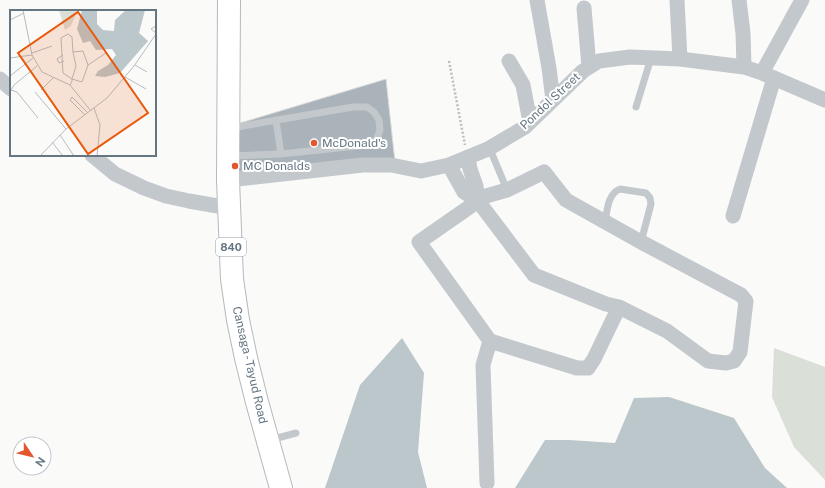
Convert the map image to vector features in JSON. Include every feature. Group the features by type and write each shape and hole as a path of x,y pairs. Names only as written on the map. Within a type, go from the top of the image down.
{"highway":[{"name":"Cansaga - Tayud Road","path":"229,0 228,180 232,279 238,320 251,380 281,488"}],"street":[{"path":"537,0 553,100"},
{"path":"677,0 680,59"},
{"path":"739,0 743,33 744,67"},
{"path":"733,216 768,75 802,0"},
{"path":"584,8 589,67"},
{"name":"Pondol Street","path":"228,180 363,165 391,165 421,171 449,165 488,149 525,127 583,71 599,61 630,57 680,59 744,67 768,75 825,100"},
{"path":"510,60 523,85 530,122"},
{"path":"0,79 10,88"},
{"path":"93,156 116,174 144,188 166,196 229,208"},
{"path":"468,157 470,169 476,186 478,201"},
{"path":"449,165 464,192 478,201 534,275 606,304 619,307 668,331 708,361 726,363 734,360 740,352 746,301 741,294 641,242 566,200 544,172 507,190 486,196 478,201 419,242 490,341 577,368 588,368 594,359 619,307"},
{"path":"488,483 483,365 490,341"}],"lane":[{"path":"636,107 651,58"},
{"path":"228,128 353,107 367,107 374,112 378,120 380,130 376,141 366,145 281,154 228,156"},
{"path":"276,120 281,154"},
{"path":"488,149 492,154 507,190"},
{"path":"605,222 609,202 616,190 620,189 646,194 650,198 651,204 641,242"},
{"path":"268,441 296,433"}],"path":[{"path":"449,61 468,157"}],"shaded area":[{"path":"402,338 424,373 418,452 427,488 325,488 360,385"},
{"path":"774,348 825,367 825,480 794,447 772,397"},
{"path":"669,397 734,418 765,468 787,488 515,488 545,440 615,443 634,398"}],"building":[{"name":"McDonald's","path":"386,79 395,162 234,176 237,124"}],"place":[{"name":"McDonald's","path":"314,143"},
{"name":"MC Donalds","path":"235,166"}]}
